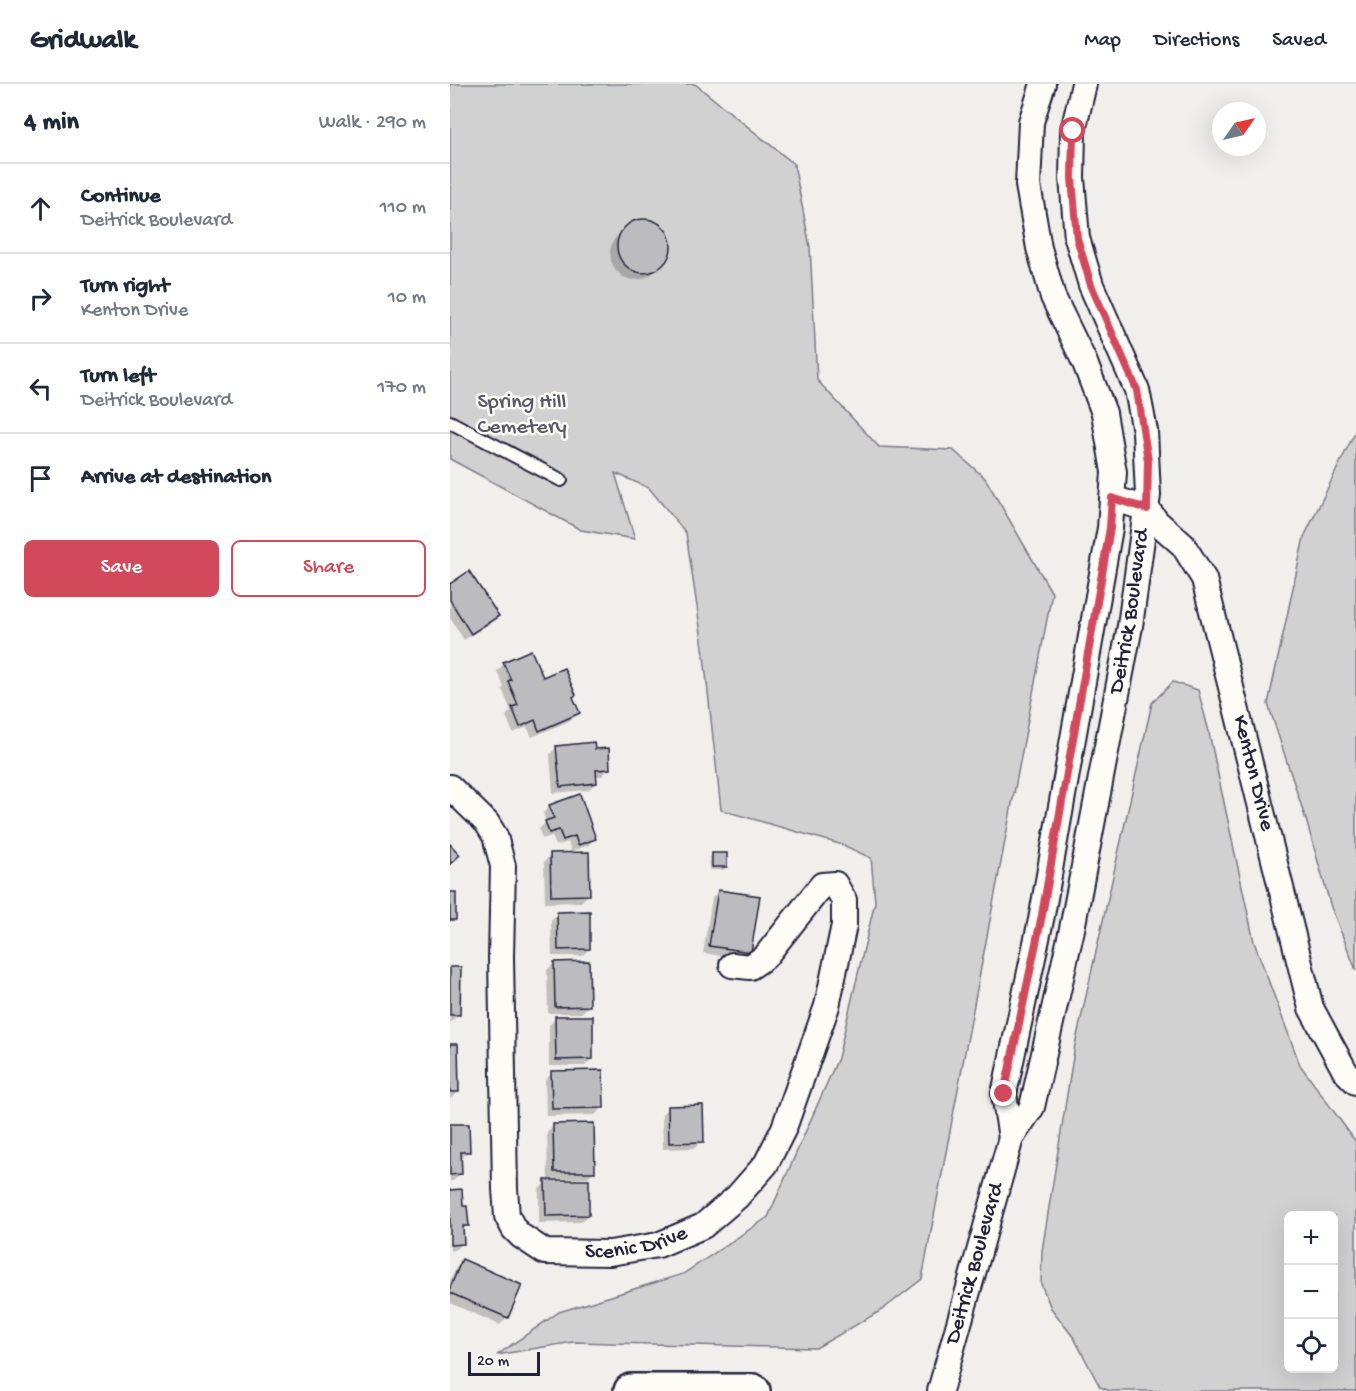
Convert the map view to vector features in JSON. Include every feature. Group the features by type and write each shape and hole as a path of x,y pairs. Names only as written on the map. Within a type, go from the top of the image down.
{"main road":[{"path":"632,1391 753,1391"}],"street":[{"name":"Deitrick Boulevard","path":"1011,1138 1004,1094 1042,915 1108,540 1114,472 1104,413 1085,363 1053,297 1039,248 1028,185 1031,122 1043,84"},
{"name":"Deitrick Boulevard","path":"940,1391 1011,1138 1032,1107 1072,929 1130,626 1147,509 1148,461 1137,390 1091,285 1077,238 1072,178 1073,131 1084,84"},
{"path":"1112,498 1147,509"},
{"name":"Kenton Drive","path":"1147,509 1157,522 1183,545 1204,579 1311,1008 1345,1071 1356,1082"},
{"name":"Scenic Drive","path":"450,787 487,823 495,836 502,866 501,981 507,1216 521,1236 545,1252 610,1253 657,1245 703,1226 737,1197 766,1164 784,1128 826,1006 844,925 844,900 835,884 822,885 765,957 750,967 732,964"}],"lane":[{"path":"450,422 561,480"}],"green space":[{"name":"Spring Hill Cemetery","path":"450,84 695,84 794,164 810,247 817,380 879,447 953,450 985,478 1052,593 922,1279 882,1310 816,1348 573,1342 497,1355 559,1312 683,1274 768,1217 838,1058 875,902 871,858 843,845 721,810 703,647 686,533 649,488 615,473 635,539 581,530 450,459"},
{"path":"1356,430 1356,970 1331,907 1307,823 1268,704 1304,537"},
{"path":"1173,682 1198,690 1254,942 1300,1065 1356,1142 1356,1391 1110,1391 1100,1387 1074,1338 1051,1308 1041,1284 1042,1251 1075,1045 1152,703"}],"building":[{"path":"639,219 649,219 663,227 669,236 671,246 669,256 663,265 649,273 639,273 622,261 617,251 617,241 629,224"},
{"path":"469,571 499,616 471,634 450,600 450,584"},
{"path":"531,650 543,677 564,668 576,695 573,697 580,713 539,731 535,720 520,727 512,707 518,705 503,662"},
{"path":"594,742 595,749 609,748 610,769 596,770 597,783 560,787 556,746"},
{"path":"580,794 596,839 578,845 575,836 563,840 559,830 549,833 545,821 554,818 549,805"},
{"path":"450,844 460,855 450,864"},
{"path":"589,852 590,895 551,896 550,853"},
{"path":"712,853 727,853 727,867 712,867"},
{"path":"718,890 760,896 751,952 709,946"},
{"path":"450,892 456,892 456,920 450,920"},
{"path":"590,911 590,949 558,950 557,912"},
{"path":"589,961 590,1006 555,1007 554,962"},
{"path":"450,967 461,967 460,1015 450,1015"},
{"path":"555,1016 593,1016 593,1059 556,1060"},
{"path":"450,1044 458,1044 459,1092 450,1092"},
{"path":"603,1070 604,1108 552,1109 551,1071"},
{"path":"703,1105 704,1142 669,1143 668,1106"},
{"path":"594,1123 595,1172 554,1172 553,1124"},
{"path":"450,1124 469,1124 470,1152 461,1152 462,1174 450,1175"},
{"path":"545,1180 589,1180 589,1215 546,1216"},
{"path":"462,1189 463,1206 467,1206 469,1226 463,1226 464,1244 450,1245 450,1190"},
{"path":"462,1259 522,1285 508,1318 450,1293"}],"route":[{"path":"1004,1094 1042,915 1110,528 1112,498 1147,509 1148,461 1137,390 1091,285 1077,238 1072,178 1073,131"}]}
